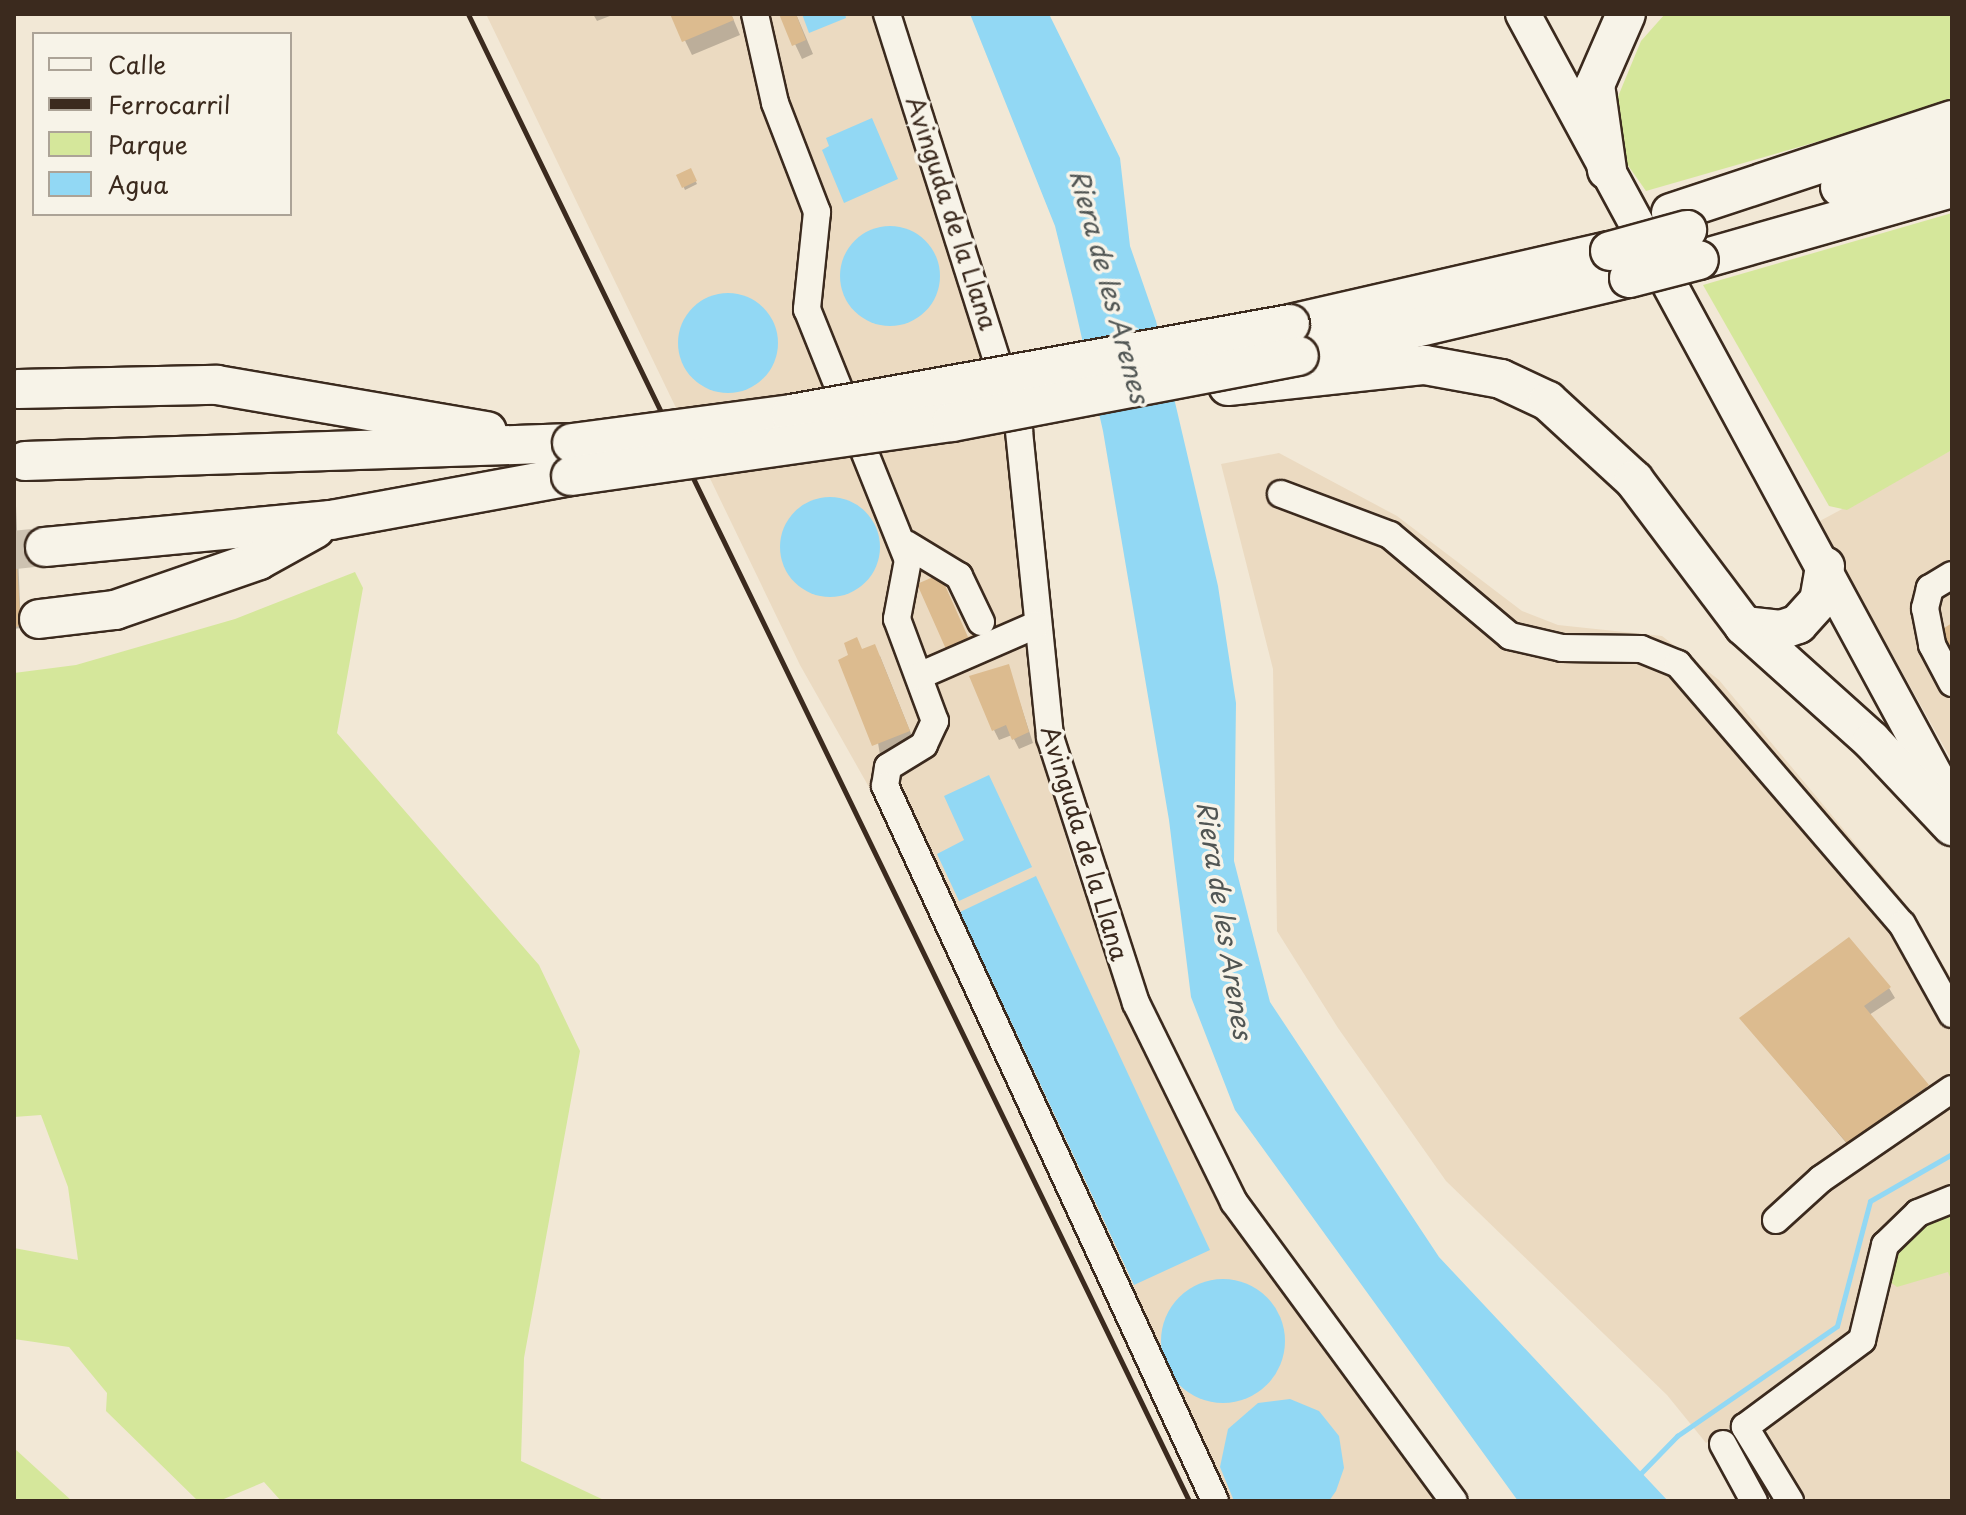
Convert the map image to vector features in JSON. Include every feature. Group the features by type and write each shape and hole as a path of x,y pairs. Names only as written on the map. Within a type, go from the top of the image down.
{"highway":[{"path":"1607,170 1595,85 1626,14"},
{"path":"1686,234 1952,120"},
{"path":"25,461 561,455 1098,395 1292,352 1952,154"},
{"path":"1292,352 1426,295 1614,254 1686,234 1952,188"},
{"path":"45,547 331,520 561,455 791,414 1292,352 1425,365 1501,379 1548,401 1634,480 1744,626 1872,741 1952,826"},
{"path":"18,389 217,385 411,415 561,455"},
{"path":"39,619 130,605 259,560 331,520"},
{"path":"1744,626 1798,624 1819,601 1825,567"}],"main road":[{"path":"1523,14 1952,806"}],"street":[{"path":"755,14 775,103 817,212 807,309 906,544 908,570 895,608 919,676 933,731 888,767 885,786 1215,1501"},
{"name":"Avinguda de la Llana","path":"887,14 1019,431 1036,625 1067,799 1166,1075 1269,1254 1454,1501"},
{"path":"1281,494 1390,535 1510,636 1562,648 1641,649 1678,664 1902,924 1952,1014"},
{"path":"906,544 959,576 981,622"},
{"path":"1952,575 1930,588 1925,608 1932,645 1952,683"},
{"path":"919,676 1036,625"},
{"path":"1776,1220 1821,1179 1952,1089"},
{"path":"1790,1501 1745,1427 1862,1340 1885,1245 1918,1213 1952,1199"},
{"path":"1723,1444 1754,1501"}],"shaded area":[{"path":"486,14 879,14 1012,447 1038,731 1071,857 1118,985 1202,1163 1443,1501 1205,1501 870,789 800,665"},
{"path":"1952,450 1952,761 1818,522"},
{"path":"1279,453 1397,516 1522,611 1558,625 1662,636 1719,680 1900,897 1952,979 1952,1501 1773,1501 1729,1428 1706,1443 1667,1395 1446,1181 1338,1028 1277,931 1273,669 1221,464"}],"green space":[{"path":"1665,14 1952,14 1952,103 1646,191 1627,164 1617,99 1641,41"},
{"path":"1952,213 1952,450 1847,510 1829,506 1703,285"},
{"path":"355,572 363,588 337,733 539,965 580,1051 524,1358 521,1461 606,1501 281,1501 264,1482 219,1501 198,1501 106,1411 107,1393 69,1347 14,1339 14,1248 78,1260 68,1187 41,1115 14,1117 14,673 76,665 235,619"},
{"path":"1952,1210 1952,1282 1948,1272 1897,1287 1890,1282 1896,1245 1915,1227"},
{"path":"14,1448 72,1501 14,1501"}],"water":[{"path":"802,14 845,14 846,18 809,33"},
{"name":"Riera de les Arenes","path":"970,14 1049,14 1120,158 1130,246 1156,321 1218,586 1236,703 1234,861 1270,1002 1439,1257 1668,1501 1518,1501 1235,1110 1191,997 1169,820 1103,431 1073,299 1055,226"},
{"path":"872,118 898,179 844,203 822,150 829,146 826,138"},
{"path":"890,226 909,230 925,241 936,257 940,276 936,295 925,311 909,322 890,326 871,322 855,311 844,295 840,276 844,257 855,241 871,230"},
{"path":"728,293 747,297 763,308 774,324 778,343 774,362 763,378 747,389 728,393 709,389 693,378 682,362 678,343 682,324 693,308 709,297"},
{"path":"830,497 849,501 865,512 876,528 880,547 876,566 865,582 849,593 830,597 811,593 795,582 784,566 780,547 784,528 795,512 811,501"},
{"path":"989,775 1032,867 959,901 937,854 964,840 944,796"},
{"path":"1036,876 1210,1250 1134,1285 960,912"},
{"path":"1223,1279 1247,1284 1267,1297 1280,1317 1285,1341 1280,1365 1267,1385 1247,1398 1223,1403 1199,1398 1179,1385 1166,1365 1161,1341 1166,1317 1179,1297 1199,1284"},
{"path":"1290,1399 1319,1411 1339,1436 1344,1468 1336,1491 1329,1501 1234,1501 1220,1467 1228,1429 1258,1403"}],"building":[{"path":"670,14 731,14 734,20 682,42"},
{"path":"779,14 796,14 806,40 792,46"},
{"path":"691,168 697,181 682,188 676,175"},
{"path":"14,521 21,626 14,627"},
{"path":"940,574 968,637 998,624 1002,633 949,656 917,584"},
{"path":"1952,623 1952,657 1938,632"},
{"path":"857,637 862,649 875,644 910,731 872,746 838,660 848,655 844,643"},
{"path":"1009,664 1029,732 1012,740 1006,725 992,731 969,676"},
{"path":"1849,937 1891,987 1864,1006 1929,1085 1847,1143 1739,1018"}],"waterway":[{"path":"1641,1473 1677,1436 1837,1326 1870,1201 1952,1154"}],"tunnel":[{"path":"14,550 45,547"}],"railway":[{"path":"468,14 1189,1501"}]}
